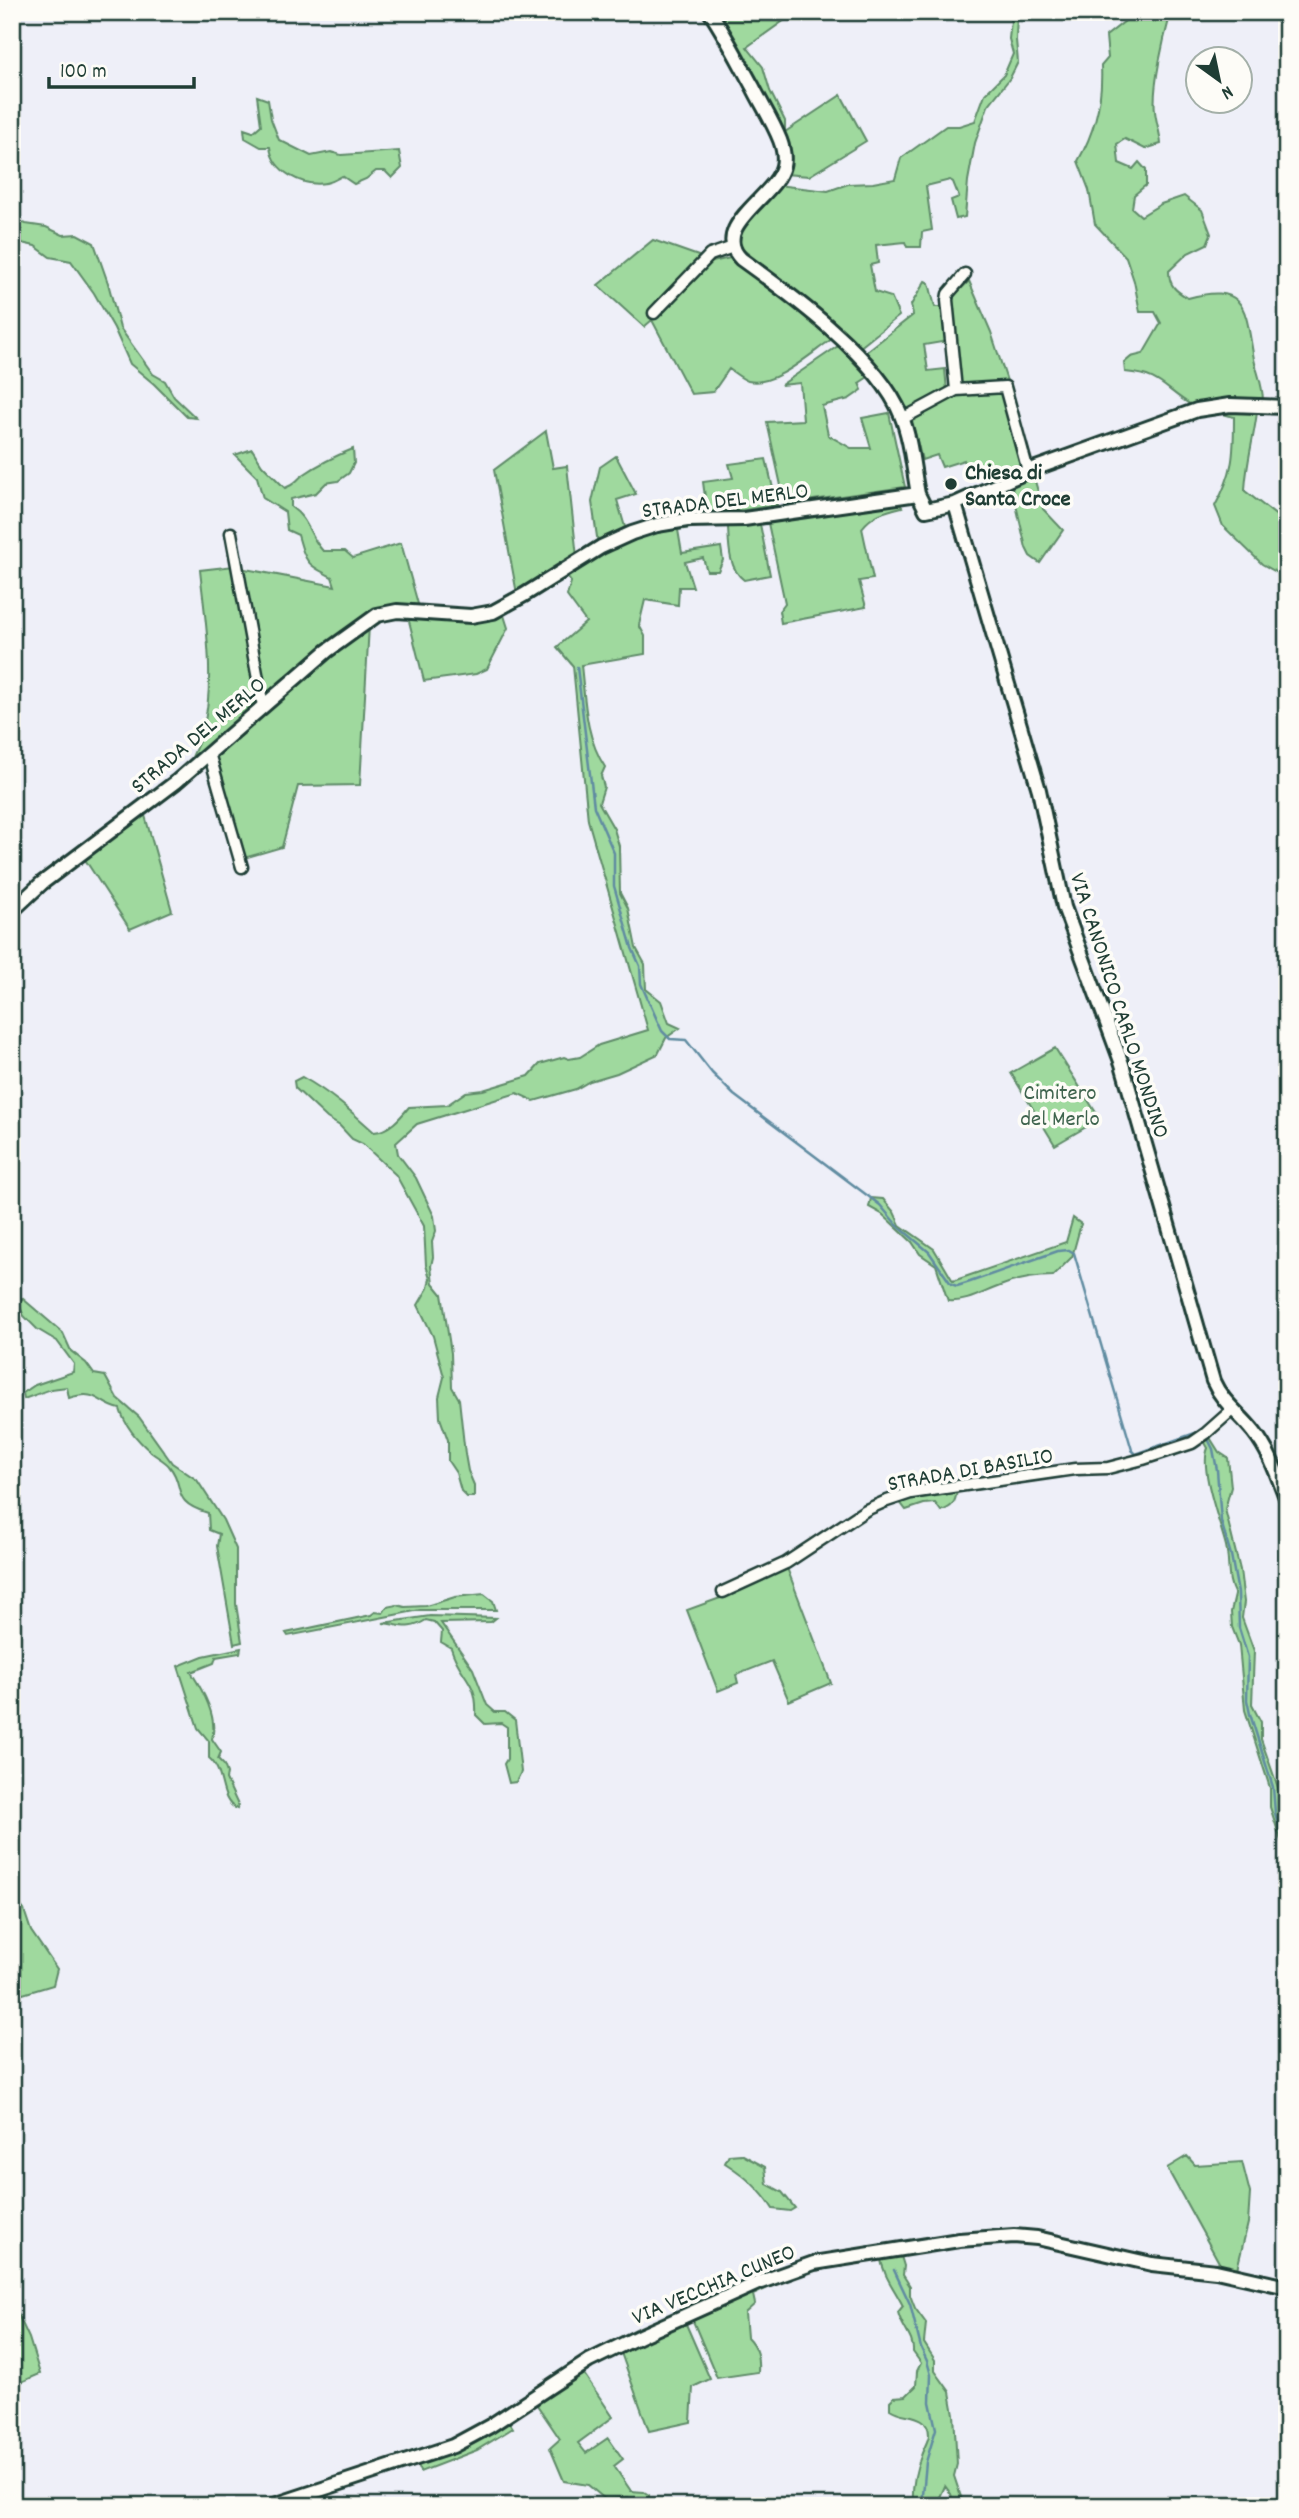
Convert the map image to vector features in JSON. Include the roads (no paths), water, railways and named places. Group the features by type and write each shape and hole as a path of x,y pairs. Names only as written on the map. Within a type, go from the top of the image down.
{"street":[{"path":"710,12 775,129 784,155 778,178 736,226 732,236 733,247 741,259 807,308 882,383 902,419 918,494 926,510 955,504 1028,471 1197,410 1230,405 1287,407"},
{"path":"654,313 710,255 733,247"},
{"path":"956,390 947,300 948,294 965,274"},
{"path":"902,419 956,390 1005,387 1028,471"},
{"name":"STRADA DEL MERLO","path":"12,911 42,883 176,782 327,651 377,615 397,611 471,615 493,611 601,547 644,528 687,520 744,519 918,494"},
{"name":"VIA CANONICO CARLO MONDINO","path":"955,504 1039,790 1064,906 1122,1064 1213,1381 1221,1396 1262,1444 1287,1500"},
{"path":"231,533 263,706"},
{"path":"209,752 242,867"},
{"name":"STRADA DI BASILIO","path":"723,1592 786,1563 866,1510 884,1502 911,1493 1051,1472 1108,1468 1143,1459 1192,1443 1232,1410"},
{"name":"VIA VECCHIA CUNEO","path":"271,2506 453,2446 490,2426 589,2361 758,2283 814,2263 959,2240 1014,2236 1037,2238 1152,2264 1232,2273 1287,2287"}],"waterway":[{"path":"577,667 594,807 614,853 614,886 640,966 641,984 662,1031 670,1039 686,1040 712,1073 734,1095 880,1205 897,1225 929,1252 951,1284 957,1286 970,1282 1058,1251 1069,1250 1074,1253 1132,1450 1136,1454 1198,1432"},
{"path":"1208,1439 1213,1449 1221,1521 1238,1593 1239,1628 1248,1657 1247,1700 1273,1787 1275,1813 1287,1853"},
{"path":"894,2270 910,2304 931,2375 930,2402 936,2429 926,2462 922,2506"},
{"path":"1282,2292 1287,2345"}],"place":[{"name":"Chiesa di Santa Croce","path":"951,484"}],"park label":[{"name":"Cimitero del Merlo","path":"1060,1104"}]}
